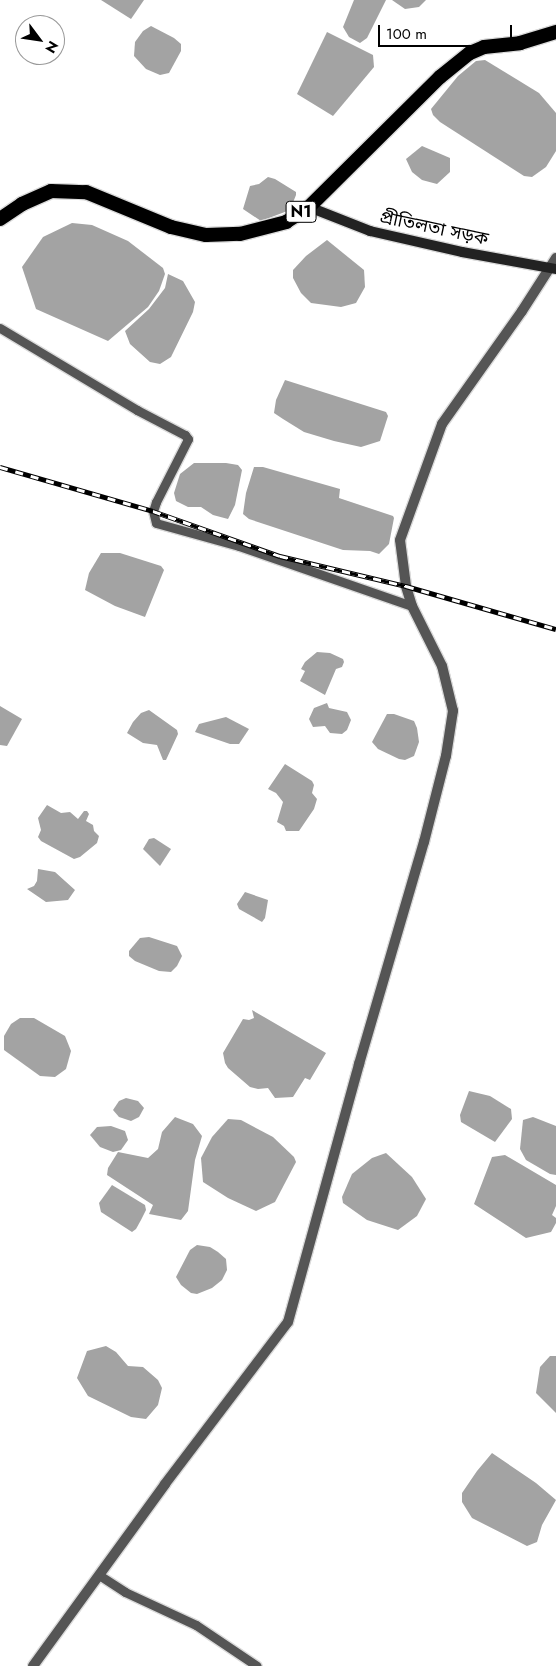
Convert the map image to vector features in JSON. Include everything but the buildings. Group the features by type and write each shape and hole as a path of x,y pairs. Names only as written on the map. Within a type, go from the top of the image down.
{"highway":[{"name":"N1","path":"0,220 22,204 51,191 86,192 171,227 206,235 240,234 286,222 309,207 440,77 470,53 484,47 520,43 556,32"}],"main road":[{"name":"প্রীতিলতা সড়ক","path":"309,207 370,231 553,269"}],"street":[{"path":"33,1666 288,1322 364,1046 424,842 446,756 453,711 442,666 412,606 406,586 400,540 442,424 553,269 556,258"},
{"path":"0,328 128,405 185,434 188,439 153,511 156,523 239,546 412,606"},
{"path":"99,1575 125,1592 196,1625 257,1666"}],"shaded area":[{"path":"101,0 144,0 131,19"},
{"path":"354,0 386,0 367,38 360,43 349,37 343,27"},
{"path":"392,0 426,0 419,7 405,9"},
{"path":"151,26 174,38 181,44 181,51 169,73 160,75 146,69 134,56 135,42 143,31"},
{"path":"327,32 373,55 374,67 333,116 297,94"},
{"path":"485,60 539,93 556,113 556,151 546,167 532,177 524,176 440,122 433,115 431,109 458,76 476,61"},
{"path":"422,146 450,158 450,172 437,184 422,180 412,172 406,159"},
{"path":"268,177 275,179 296,192 296,195 290,210 261,221 243,209 250,186 259,184"},
{"path":"72,223 92,225 128,241 163,268 165,274 159,291 148,307 108,341 36,309 22,267 43,237"},
{"path":"327,240 364,270 365,287 356,303 341,307 311,303 301,293 293,278 293,270 306,256"},
{"path":"168,274 183,281 195,302 193,312 171,357 160,364 150,362 130,344 125,331 149,309 165,288"},
{"path":"285,380 386,412 388,416 380,441 361,447 334,441 304,432 283,419 274,413 276,400"},
{"path":"194,463 226,463 238,465 242,470 235,505 228,519 213,515 201,507 188,507 176,501 174,493 180,474"},
{"path":"254,467 263,467 340,489 339,498 393,516 389,544 379,554 370,551 343,550 249,519 243,514 246,493"},
{"path":"101,553 120,553 161,566 164,570 145,617 115,606 85,590 89,573"},
{"path":"317,652 330,653 343,659 344,662 342,667 336,669 325,695 300,681 305,671 301,669 305,662"},
{"path":"327,703 329,708 347,712 351,720 347,730 342,734 330,733 325,726 313,727 309,719 314,708"},
{"path":"0,706 22,719 7,746 0,745"},
{"path":"149,710 177,730 178,734 166,760 163,760 157,745 143,743 127,733 141,713"},
{"path":"387,714 394,714 414,721 419,742 414,756 405,760 399,759 378,749 372,742"},
{"path":"226,717 249,729 239,744 230,744 195,732 199,724"},
{"path":"285,764 312,781 314,785 312,793 317,799 314,809 299,831 286,831 284,826 277,822 283,802 276,793 268,789"},
{"path":"47,805 61,813 70,812 78,819 84,811 87,811 89,814 86,821 93,825 94,831 99,836 97,843 80,857 74,859 41,841 38,837 41,830 38,818"},
{"path":"154,838 171,849 160,866 143,849 149,839"},
{"path":"38,869 55,872 75,890 68,900 46,902 27,889 34,886 37,881"},
{"path":"245,892 268,900 265,918 262,922 239,909 237,904"},
{"path":"149,937 177,946 182,956 177,966 171,972 159,971 135,961 129,956 129,951 140,938"},
{"path":"252,1010 326,1053 310,1080 305,1078 293,1097 275,1098 268,1088 258,1089 250,1087 228,1068 225,1063 223,1053 243,1019 249,1020 254,1018"},
{"path":"20,1018 34,1018 65,1036 71,1051 66,1069 55,1077 40,1076 4,1050 4,1036 11,1024"},
{"path":"469,1091 490,1096 511,1109 512,1119 495,1142 461,1122 460,1115"},
{"path":"126,1098 138,1101 144,1108 139,1117 131,1121 119,1117 113,1110 119,1101"},
{"path":"175,1117 193,1124 202,1136 195,1160 188,1211 181,1220 149,1214 153,1205 107,1175 108,1168 118,1152 148,1158 158,1149 162,1132"},
{"path":"533,1117 556,1126 556,1175 550,1174 526,1160 520,1149 523,1120"},
{"path":"228,1119 241,1120 273,1137 294,1157 296,1162 275,1202 256,1211 228,1198 203,1182 201,1158 212,1137"},
{"path":"111,1126 125,1131 128,1140 121,1150 113,1152 100,1147 90,1135 97,1127"},
{"path":"386,1153 412,1177 426,1199 417,1216 398,1230 367,1220 343,1203 342,1197 352,1174 372,1158"},
{"path":"505,1155 556,1185 556,1206 552,1215 556,1218 556,1223 551,1232 526,1238 474,1204 492,1157"},
{"path":"112,1185 145,1205 146,1210 136,1229 132,1232 101,1212 99,1203"},
{"path":"197,1245 210,1247 218,1252 226,1259 227,1270 222,1280 212,1288 197,1294 191,1293 181,1285 176,1277 190,1250"},
{"path":"106,1346 116,1352 128,1366 143,1367 158,1380 162,1388 158,1405 146,1419 131,1417 88,1396 77,1378 87,1351"},
{"path":"550,1356 556,1356 556,1413 536,1393 540,1367"},
{"path":"492,1453 536,1483 556,1500 542,1525 537,1542 527,1546 472,1518 462,1502 462,1493"}],"railway":[{"path":"0,467 153,511 280,556 406,586 556,629"}]}
